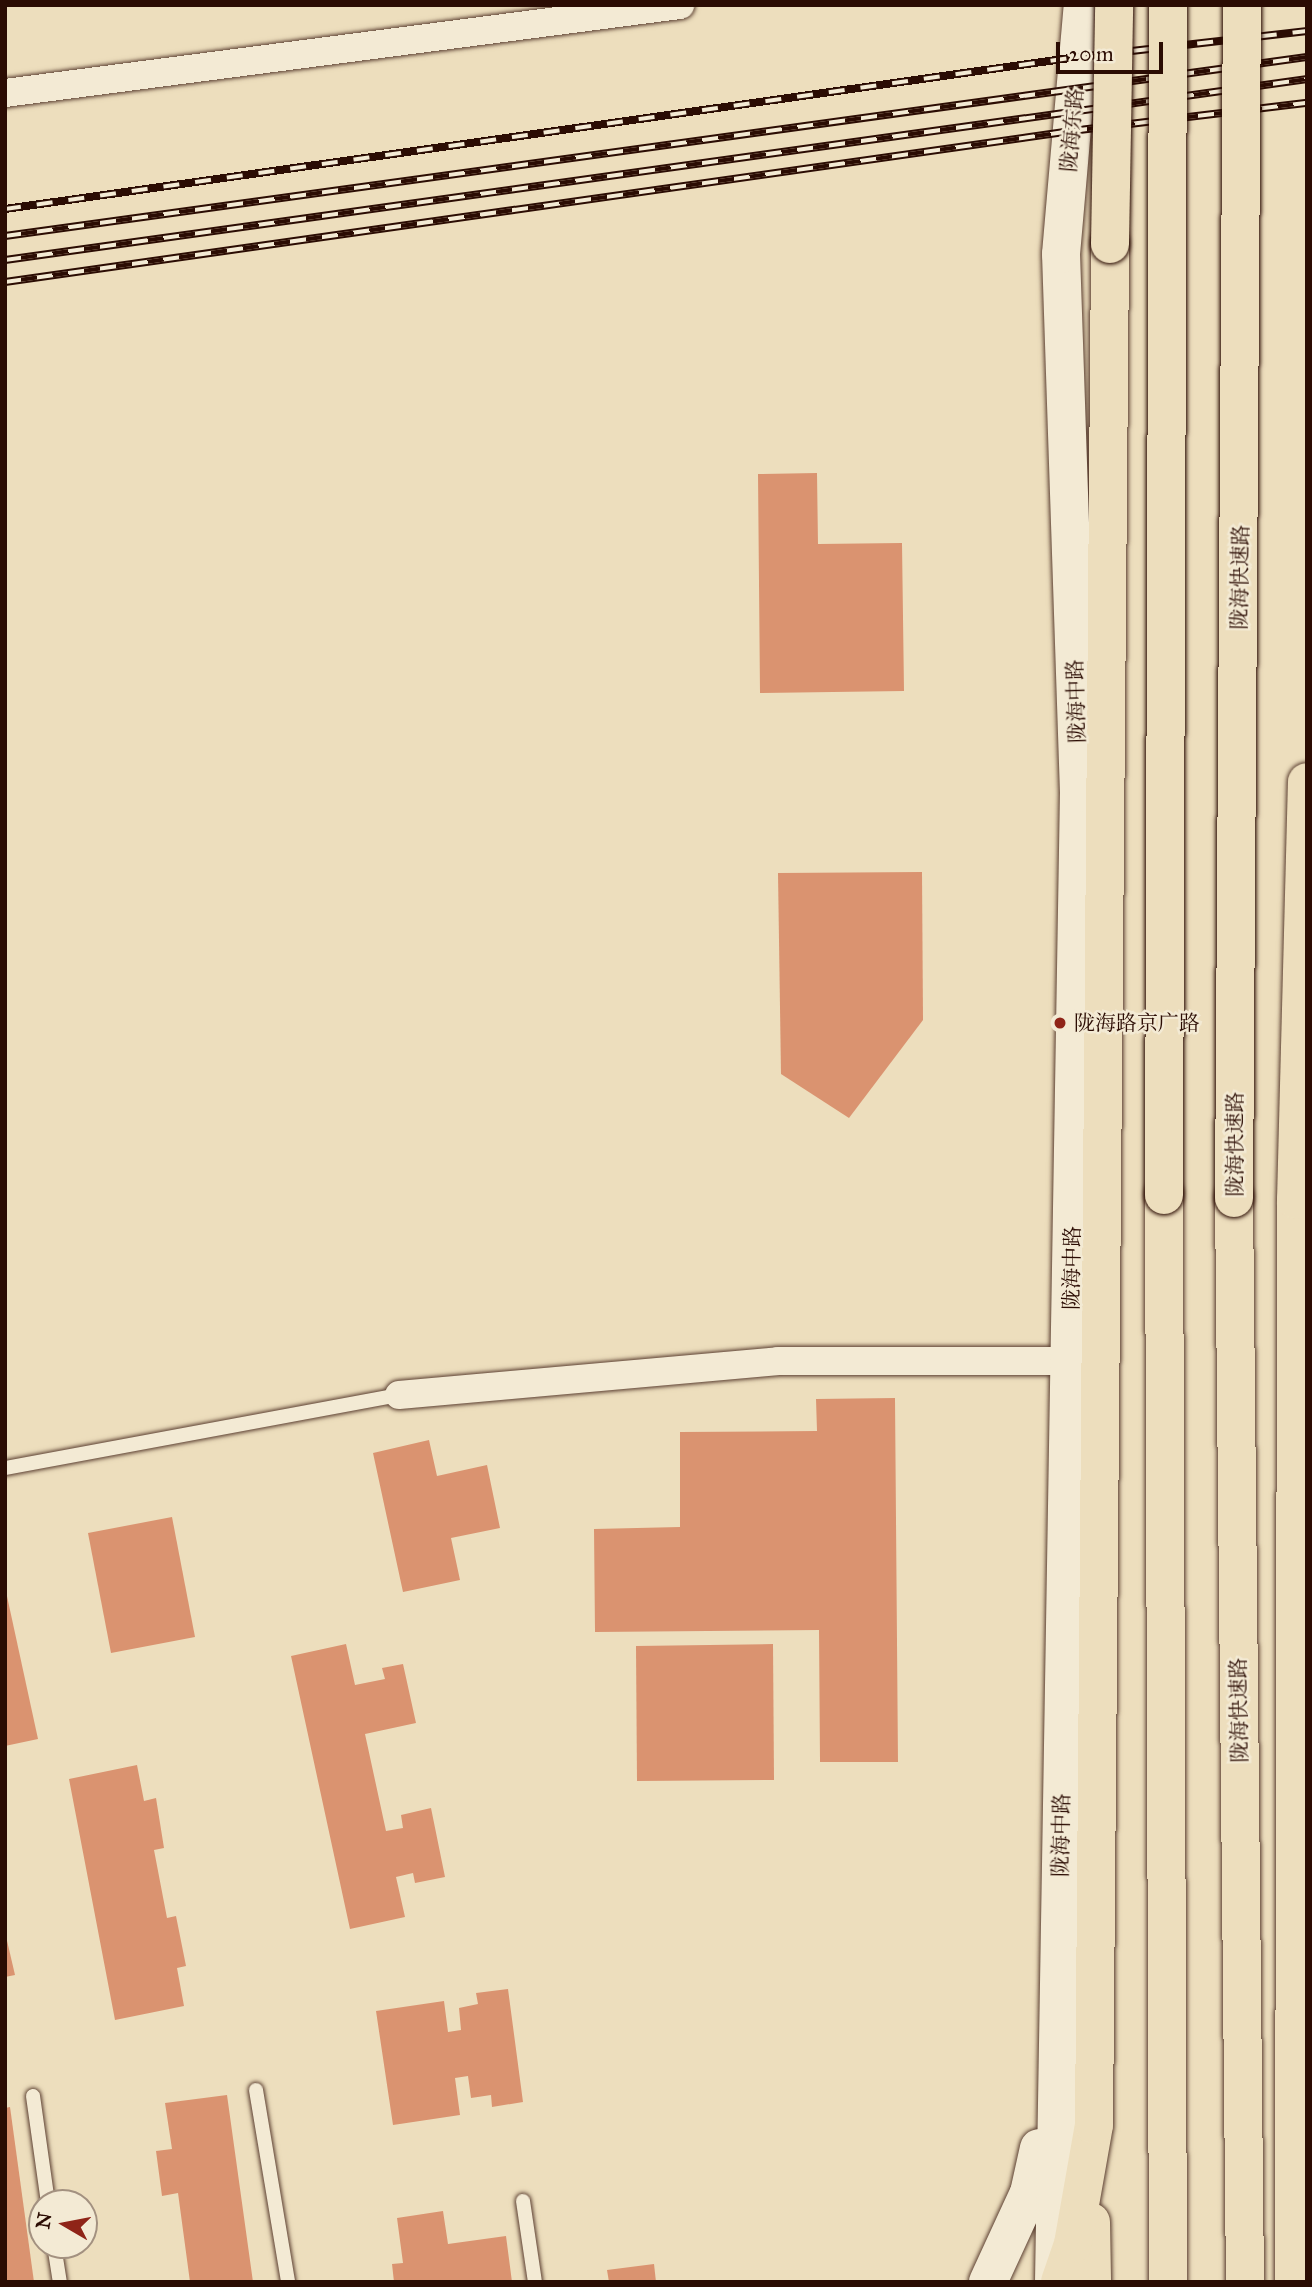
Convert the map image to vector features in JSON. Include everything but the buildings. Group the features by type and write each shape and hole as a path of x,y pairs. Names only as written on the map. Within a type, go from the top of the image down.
{"highway":[{"path":"1091,2282 1114,5"},
{"path":"1168,5 1164,1167 1168,2282"},
{"name":"陇海快速路","path":"1242,5 1234,1198 1245,2282"},
{"path":"1294,2282 1296,1200 1307,782"},
{"path":"1060,2282 1073,2244 1094,2125"}],"street":[{"path":"5,93 680,5"},
{"name":"陇海东路","path":"1061,254 1083,5"},
{"name":"陇海中路","path":"1054,2282 1079,793 1061,254"},
{"path":"399,1395 778,1361 1070,1361"},
{"path":"988,2282 1029,2193 1056,2078"}],"lane":[{"path":"5,1468 399,1395"},
{"path":"256,2090 288,2282"},
{"path":"33,2096 46,2189"},
{"path":"523,2202 536,2282"},
{"path":"56,2259 60,2282"}],"railway":[{"path":"5,209 1070,58 1307,31"},
{"path":"5,236 1307,57"},
{"path":"5,260 1307,79"},
{"path":"5,282 1071,131 1307,103"}],"place":[{"name":"陇海路京广路","path":"1060,1023"}]}
